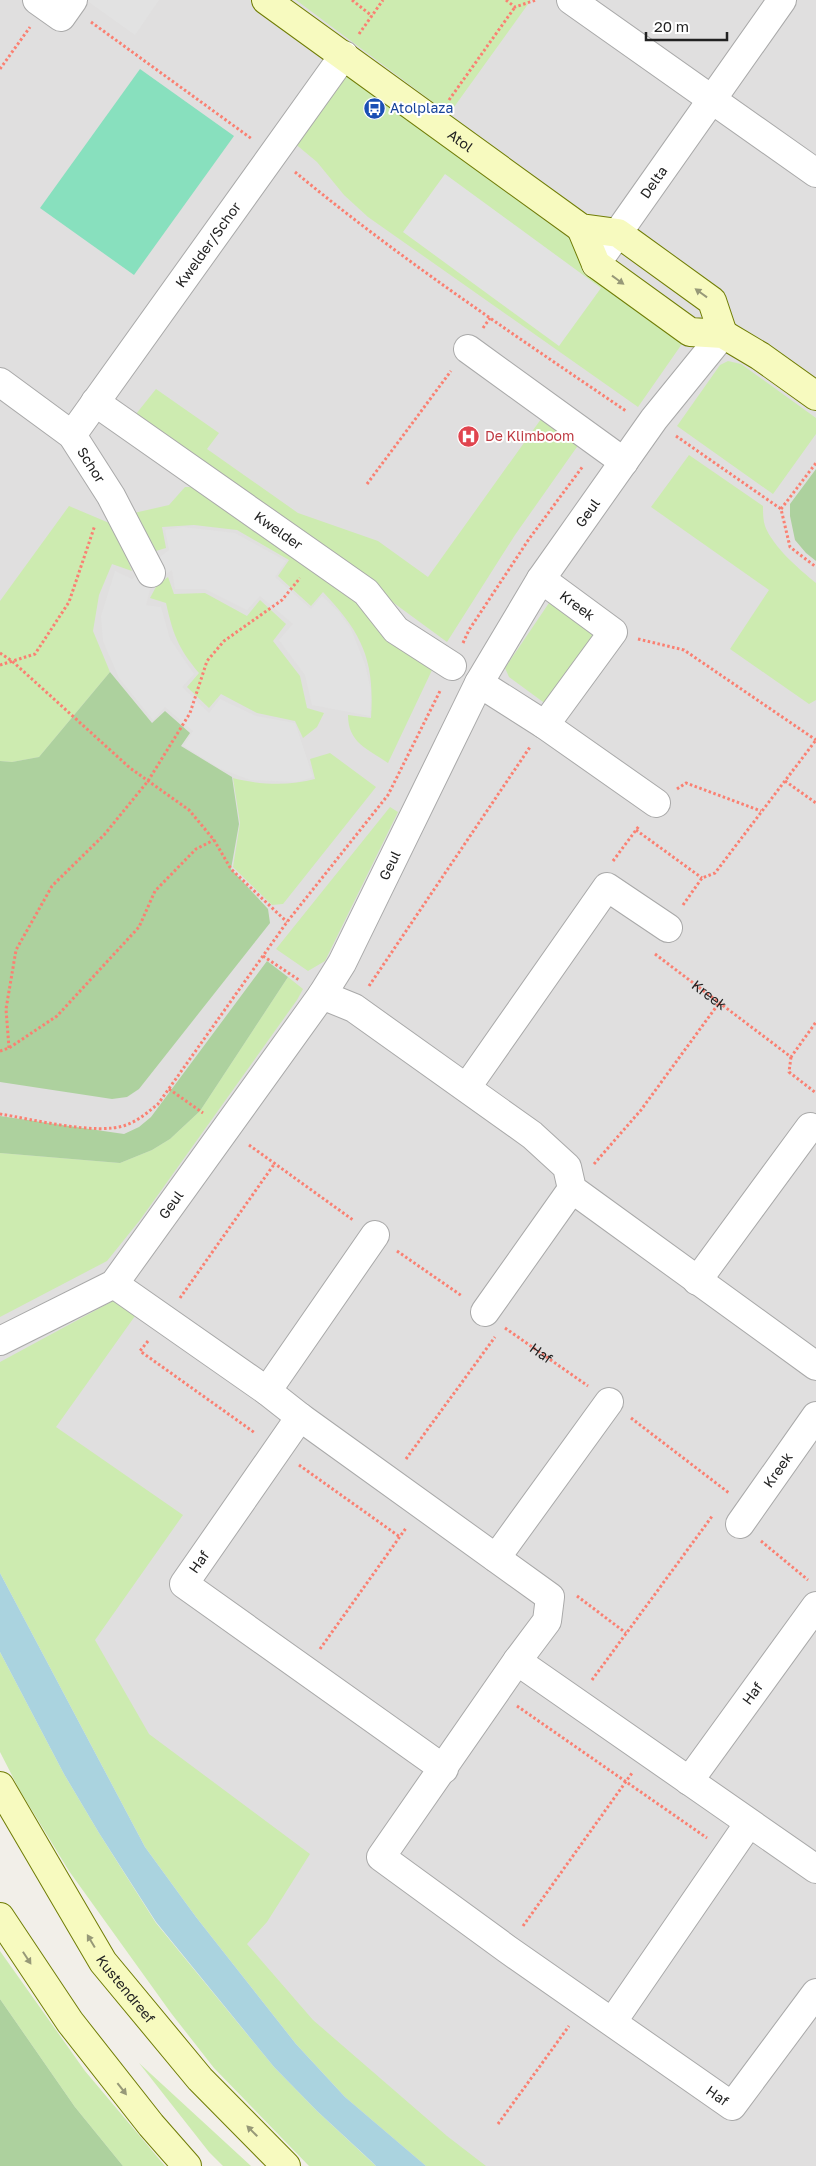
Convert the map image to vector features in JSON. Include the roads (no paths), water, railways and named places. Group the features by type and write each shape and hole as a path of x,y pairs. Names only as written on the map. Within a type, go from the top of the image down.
{"street":[{"name":"Atol","path":"266,0 581,228 618,233 712,301 723,334"},
{"path":"571,0 816,173"},
{"name":"Delta","path":"596,264 782,0"},
{"name":"Kwelder/Schor","path":"72,435 344,55"},
{"path":"581,228 596,264 690,332 723,334 760,356 816,396"},
{"name":"Geul","path":"0,1341 114,1284 322,996 342,963 479,682 541,579 649,426 723,334"},
{"path":"468,349 624,462"},
{"name":"Schor","path":"0,382 72,435 111,496 151,574"},
{"name":"Kwelder","path":"95,402 366,592 396,630 452,666"},
{"name":"Kreek","path":"541,579 613,632 545,725"},
{"path":"479,682 545,725 656,803"},
{"path":"467,1088 607,887 668,928"},
{"path":"322,996 354,1008 532,1136 567,1166 572,1189 816,1366"},
{"path":"697,1281 810,1127"},
{"path":"494,1319 572,1189"},
{"path":"267,1391 375,1235"},
{"path":"114,1284 267,1391 300,1417 496,1558 609,1402"},
{"name":"Kreek","path":"740,1524 816,1416"},
{"name":"Haf","path":"300,1417 184,1584 444,1768"},
{"name":"Haf","path":"496,1558 550,1597 547,1621 516,1661 381,1857 507,1949 585,2004 613,2021 732,2106 816,1993"},
{"name":"Haf","path":"689,1781 816,1606"},
{"path":"516,1661 816,1869"},
{"name":"Kustendreef","path":"0,1787 103,1962 200,2079 286,2166"},
{"path":"613,2021 749,1823"},
{"path":"0,1917 70,2022 151,2125 187,2166"}],"water":[{"path":"0,1573 145,1847 196,1917 296,2044 345,2097 426,2166 376,2166 317,2111 274,2067 156,1922 64,1774 0,1652"}],"place":[{"name":"Atolplaza","path":"374,108"},
{"name":"De Klimboom","path":"469,436"}]}
